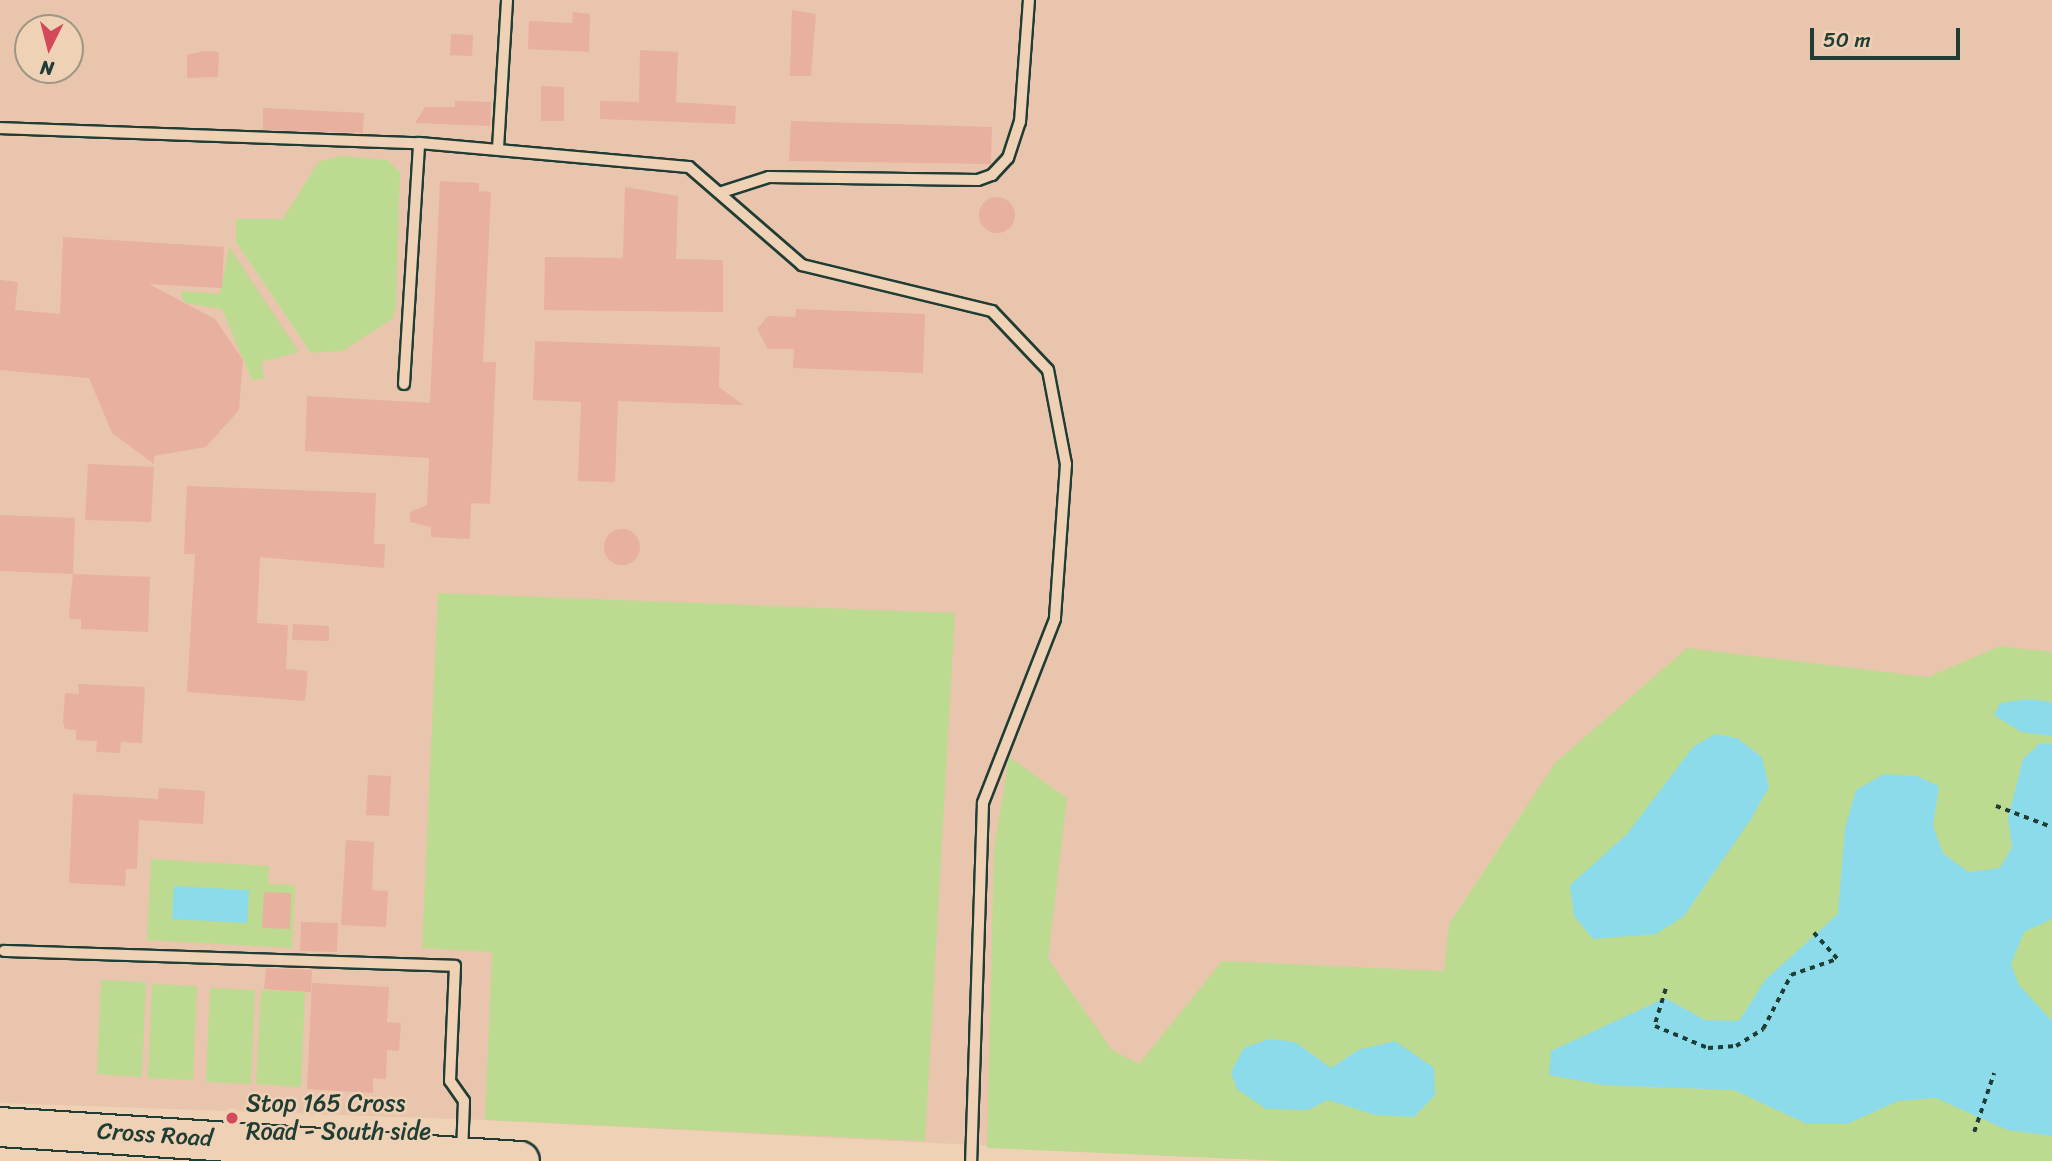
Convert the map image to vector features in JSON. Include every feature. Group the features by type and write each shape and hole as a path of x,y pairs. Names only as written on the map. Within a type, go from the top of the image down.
{"highway":[{"path":"0,1116 98,1130"},
{"name":"Cross Road","path":"0,1127 98,1130 462,1159 520,1161"}],"lane":[{"path":"498,148 507,0"},
{"path":"722,192 769,177 978,180 992,175 1008,158 1020,122 1029,0"},
{"path":"0,128 419,143 689,167 722,192 802,265 992,312 1048,370 1066,464 1055,619 984,803 971,1161"},
{"path":"404,384 419,143"},
{"path":"4,951 455,966 450,1081 464,1101 462,1159"}],"path":[{"path":"1996,806 2052,827"},
{"path":"1666,989 1655,1026 1707,1048 1736,1046 1763,1029 1791,975 1837,959 1811,930"},
{"path":"1974,1132 1994,1073"}],"shaded area":[{"path":"0,0 2052,0 2052,1161 1285,1161 485,1120 0,1103"}],"green space":[{"path":"340,156 387,160 400,172 396,307 392,319 342,351 311,353 236,242 236,219 283,219 318,162"},
{"path":"229,247 299,352 261,362 264,378 252,380 222,309 184,303 181,291 220,294"},
{"path":"438,593 955,613 925,1141 485,1120 492,952 422,948"},
{"path":"2000,646 2052,652 2052,1161 1285,1161 987,1148 994,850 1009,757 1067,798 1048,959 1112,1050 1139,1064 1222,961 1444,971 1449,924 1555,763 1687,648 1928,677"},
{"path":"151,859 269,866 268,884 295,885 292,948 147,940"},
{"path":"101,980 146,982 142,1077 97,1074"},
{"path":"152,984 197,986 193,1080 148,1078"},
{"path":"210,988 255,990 251,1084 206,1082"},
{"path":"261,990 305,992 301,1087 256,1084"}],"water":[{"path":"2028,699 2052,702 2052,736 2021,732 1994,715 2000,703"},
{"path":"1715,734 1737,738 1762,757 1769,787 1751,819 1684,916 1656,934 1593,939 1574,916 1570,885 1627,834 1693,747"},
{"path":"2040,743 2052,744 2052,919 2024,932 2011,964 2019,985 2052,1021 2052,1136 2007,1130 1936,1098 1898,1101 1847,1124 1807,1124 1734,1090 1603,1085 1549,1075 1551,1051 1665,998 1705,1020 1739,1021 1765,980 1838,914 1845,828 1856,790 1884,774 1917,776 1939,786 1933,826 1943,853 1968,872 2000,868 2012,847 2008,818 2023,759"},
{"path":"174,886 249,890 247,923 172,919"},
{"path":"1269,1039 1295,1042 1331,1068 1358,1050 1395,1041 1434,1068 1435,1095 1414,1117 1375,1115 1328,1100 1308,1110 1266,1109 1237,1089 1231,1072 1244,1048"}],"building":[{"path":"792,10 816,14 811,76 790,76"},
{"path":"573,12 590,14 589,52 528,49 529,21 572,23"},
{"path":"451,34 473,35 472,56 450,55"},
{"path":"640,50 678,52 676,102 736,106 735,124 600,119 600,101 639,102"},
{"path":"204,51 219,52 218,77 187,78 187,55"},
{"path":"541,86 564,87 564,121 541,121"},
{"path":"455,101 491,102 490,126 415,123 425,107 455,107"},
{"path":"263,108 364,113 363,133 263,130"},
{"path":"791,121 992,127 991,164 789,161"},
{"path":"440,181 479,183 479,191 491,192 483,362 496,362 490,504 471,503 470,539 431,537 431,527 410,522 410,512 427,505 429,458 305,451 307,396 430,403"},
{"path":"625,187 678,196 676,259 723,260 723,312 544,310 545,257 623,258"},
{"path":"997,197 1009,203 1015,215 1009,227 997,233 985,227 979,215 985,203"},
{"path":"63,237 224,247 222,288 149,284 215,319 243,360 239,410 206,447 154,456 154,464 112,433 89,378 0,370 0,280 18,282 15,310 60,314"},
{"path":"796,309 925,314 923,373 793,368 794,349 768,349 757,329 768,316 795,317"},
{"path":"535,341 720,347 719,387 743,405 618,401 615,482 578,481 581,402 533,400"},
{"path":"88,464 154,467 151,522 85,520"},
{"path":"187,486 376,493 374,544 385,544 384,568 260,557 257,623 288,625 286,669 308,671 305,701 187,692 195,554 184,554"},
{"path":"0,515 75,518 73,574 0,571"},
{"path":"622,529 635,534 640,547 635,560 622,565 609,560 604,547 609,534"},
{"path":"73,574 150,577 148,632 81,629 81,619 70,619"},
{"path":"293,624 329,626 329,641 292,640"},
{"path":"78,684 145,687 142,743 121,742 120,753 96,752 97,741 76,740 76,730 65,729 63,721 65,693 79,694"},
{"path":"368,775 391,776 389,816 366,815"},
{"path":"159,788 205,791 203,824 139,820 137,869 126,869 125,886 69,883 73,794 158,799"},
{"path":"346,840 374,842 372,890 388,891 386,927 341,925"},
{"path":"264,892 291,893 290,929 262,928"},
{"path":"301,922 338,923 337,952 300,951"},
{"path":"266,968 312,970 311,992 264,989"},
{"path":"312,983 389,987 387,1022 401,1023 399,1051 387,1050 386,1079 373,1078 373,1093 307,1089"}],"place":[{"name":"Stop 165 Cross Road - South side","path":"232,1118"}]}
